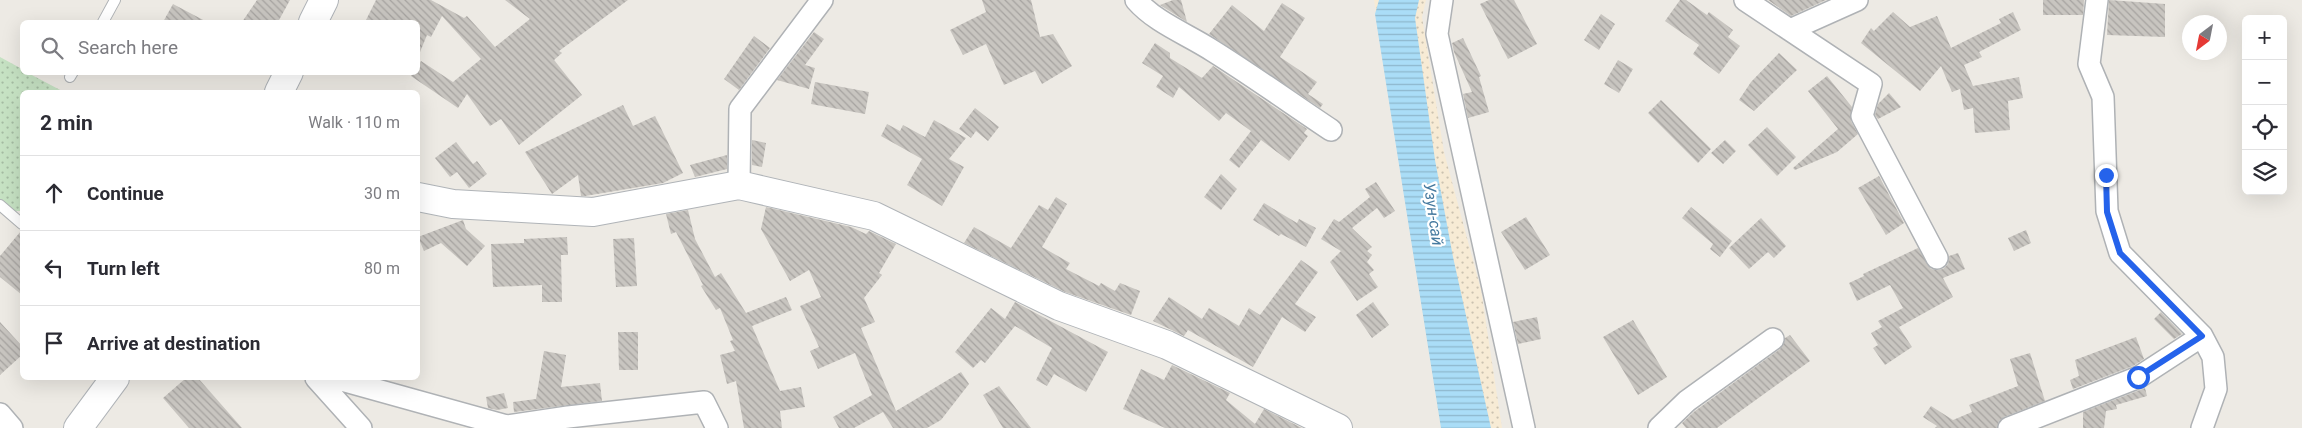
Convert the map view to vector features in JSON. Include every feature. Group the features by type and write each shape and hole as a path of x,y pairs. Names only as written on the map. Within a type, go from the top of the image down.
{"street":[{"path":"314,20 324,0"},
{"path":"738,185 740,109 822,0"},
{"path":"1136,0 1144,9 1166,24 1212,50 1331,130"},
{"path":"1442,0 1437,34 1524,428"},
{"path":"1745,0 1871,84 1862,116 1937,258"},
{"path":"1790,30 1857,0"},
{"path":"2096,0 2088,64 2103,97 2107,212 2120,253 2202,336 2213,357 2216,389 2202,428"},
{"path":"280,90 287,75"},
{"path":"420,197 453,204 593,212 738,185 874,216 1059,306 1168,345 1338,428"},
{"path":"420,213 453,204"},
{"path":"2009,428 2138,377 2202,336"},
{"path":"1659,428 1687,402 1773,339"},
{"path":"78,428 114,380"},
{"path":"318,380 361,428"},
{"path":"341,380 508,427 568,416 704,402 717,428"},
{"path":"0,414 12,428"}],"lane":[{"path":"104,20 115,0"},
{"path":"0,205 20,222"}],"sand":[{"path":"1374,0 1426,0 1422,17 1444,152 1481,290 1502,428 1441,428"}],"green space":[{"path":"0,57 20,68 20,75 32,75 60,90 20,90 20,211 0,211"}],"water":[{"name":"Узун-сай","path":"1379,0 1419,0 1415,18 1435,160 1453,257 1491,428 1441,428 1375,14"}],"building":[{"path":"257,0 290,0 279,20 243,20"},
{"path":"376,0 431,0 464,18 467,16 495,47 530,19 505,0 628,0 559,51 562,53 554,60 582,95 519,145 501,119 490,126 467,94 458,108 411,76 420,75 421,61 453,82 481,59 442,16 431,37 427,35 420,52 420,20 366,20"},
{"path":"982,0 1031,0 1040,37 1053,34 1072,66 1042,84 1035,71 1004,85 986,44 963,55 950,30 986,12"},
{"path":"1173,0 1181,0 1187,22 1160,5"},
{"path":"1489,0 1514,0 1537,44 1508,59 1480,4"},
{"path":"1680,0 1686,0 1707,15 1709,12 1733,30 1728,37 1740,46 1719,74 1693,54 1699,45 1665,21"},
{"path":"1768,0 1826,0 1791,16"},
{"path":"2043,0 2084,0 2083,15 2043,15"},
{"path":"2109,0 2165,4 2165,37 2107,35"},
{"path":"1282,3 1305,18 1280,57 1317,82 1308,94 1323,104 1320,108 1209,34 1232,5 1264,31"},
{"path":"173,4 203,20 164,20"},
{"path":"1893,12 1910,27 1937,16 1951,48 2001,23 1999,19 2013,12 2021,30 1979,52 1982,57 1964,65 1973,86 2019,77 2023,98 2008,101 2010,130 1975,133 1973,108 1964,110 1960,89 1952,92 1941,66 1920,91 1861,43 1871,28 1874,31"},
{"path":"1601,14 1615,24 1599,50 1584,40"},
{"path":"814,32 824,39 805,65 815,68 809,89 777,80"},
{"path":"754,36 770,48 739,90 724,79"},
{"path":"1463,38 1481,76 1479,77 1489,112 1468,118 1463,94 1472,92 1454,52 1452,43"},
{"path":"1155,43 1170,53 1170,58 1202,78 1213,66 1307,129 1304,133 1308,136 1289,161 1261,140 1239,168 1229,160 1251,131 1226,113 1219,121 1179,87 1173,98 1156,87 1163,76 1142,63"},
{"path":"1779,53 1797,70 1754,111 1739,100 1751,82"},
{"path":"1618,60 1633,69 1619,93 1604,84"},
{"path":"1827,76 1852,107 1851,121 1858,134 1837,152 1795,170 1793,168 1838,129 1808,91"},
{"path":"815,82 869,92 865,114 811,104"},
{"path":"1889,93 1901,107 1878,119 1875,115 1878,104"},
{"path":"1661,100 1711,149 1698,163 1648,113"},
{"path":"623,105 633,126 655,116 683,173 663,183 585,196 581,196 578,175 552,194 525,152"},
{"path":"975,108 999,127 988,141 976,131 971,138 959,129"},
{"path":"934,120 966,138 949,159 964,167 942,206 907,185 922,159 881,136 887,124 900,131 903,125 925,137"},
{"path":"1767,127 1796,157 1777,176 1748,145"},
{"path":"752,140 766,143 762,167 752,165"},
{"path":"1725,140 1736,151 1723,164 1711,153"},
{"path":"456,142 473,164 477,161 487,174 469,188 457,172 450,177 435,158"},
{"path":"727,155 727,169 695,177 690,165"},
{"path":"1221,174 1237,189 1221,210 1204,197"},
{"path":"1879,176 1904,223 1886,235 1858,188"},
{"path":"1376,182 1395,211 1384,218 1377,208 1352,228 1372,247 1367,251 1372,255 1367,262 1374,270 1369,274 1378,287 1357,301 1330,262 1341,251 1321,239 1334,219 1339,222 1370,197 1365,189"},
{"path":"1056,197 1067,204 1042,247 1070,263 1066,269 1099,286 1101,283 1115,291 1120,283 1140,291 1131,315 1065,292 964,243 974,227 1011,248 1039,205 1048,210"},
{"path":"1264,203 1297,223 1299,219 1316,228 1306,247 1281,234 1279,236 1253,220"},
{"path":"766,207 851,227 866,234 869,231 896,244 879,273 882,275 864,298 875,322 861,328 896,411 961,372 969,384 941,420 927,428 893,428 883,412 854,428 839,428 833,417 872,395 855,353 818,369 810,351 819,347 800,306 821,297 809,270 790,281 761,229"},
{"path":"1691,207 1732,241 1720,257 1710,249 1713,244 1682,218"},
{"path":"688,210 695,239 715,277 721,273 746,313 786,297 792,310 752,326 780,391 801,387 805,407 780,411 782,428 744,428 736,381 727,384 720,355 735,351 730,341 733,340 720,308 716,310 701,286 703,285 676,232 671,234 666,214"},
{"path":"1526,217 1550,255 1525,270 1501,232"},
{"path":"1761,218 1786,246 1774,258 1768,252 1749,269 1729,248"},
{"path":"463,220 466,229 485,246 467,266 441,243 424,251 420,236"},
{"path":"2026,230 2031,243 2014,251 2008,238"},
{"path":"20,232 20,293 0,277 0,256"},
{"path":"567,237 568,255 561,255 562,302 542,302 542,285 493,287 491,244 524,243 524,239"},
{"path":"634,238 637,286 616,287 613,239"},
{"path":"1918,248 1931,269 1943,269 1948,264 1949,256 1958,253 1965,269 1943,278 1953,297 1899,327 1912,347 1885,365 1873,348 1878,345 1871,333 1882,327 1878,321 1903,308 1890,285 1857,301 1849,283 1864,276 1863,274"},
{"path":"1301,260 1318,272 1295,304 1316,317 1305,332 1282,317 1253,367 1188,330 1184,336 1153,321 1169,297 1202,319 1209,308 1239,326 1249,308 1260,315"},
{"path":"1015,302 1108,352 1086,392 1054,374 1047,386 1036,380 1052,348 1015,326 985,363 981,360 973,368 955,352 991,308 1005,319"},
{"path":"1373,302 1389,325 1372,338 1356,315"},
{"path":"2161,312 2182,334 2174,339 2154,319"},
{"path":"1537,317 1541,339 1518,344 1513,322"},
{"path":"1633,320 1667,377 1638,395 1603,337"},
{"path":"0,322 20,344 20,357 0,375"},
{"path":"618,332 638,332 638,370 619,370"},
{"path":"1790,335 1810,361 1717,428 1686,428 1682,423 1695,411 1780,349 1785,338"},
{"path":"2136,337 2144,359 2133,366 2073,389 2070,380 2079,376 2075,360"},
{"path":"544,351 566,355 561,387 600,383 602,401 514,412 513,402 536,399"},
{"path":"2030,353 2045,401 2004,417 1999,421 1997,428 1935,428 1937,426 1923,417 1931,406 1953,420 1972,412 1969,405 2018,386 2010,359"},
{"path":"1172,365 1230,393 1226,400 1255,424 1264,409 1302,428 1165,428 1123,409 1141,369 1164,380"},
{"path":"184,380 200,380 242,428 189,428 163,398"},
{"path":"999,386 1031,428 1003,428 983,395"},
{"path":"2145,388 2147,396 2116,405 2117,409 2106,411 2104,428 2083,428 2083,412"},
{"path":"504,393 508,408 497,410 488,408 486,397"}],"route":[{"path":"2106,175 2107,212 2120,253 2202,336 2138,377"}]}
